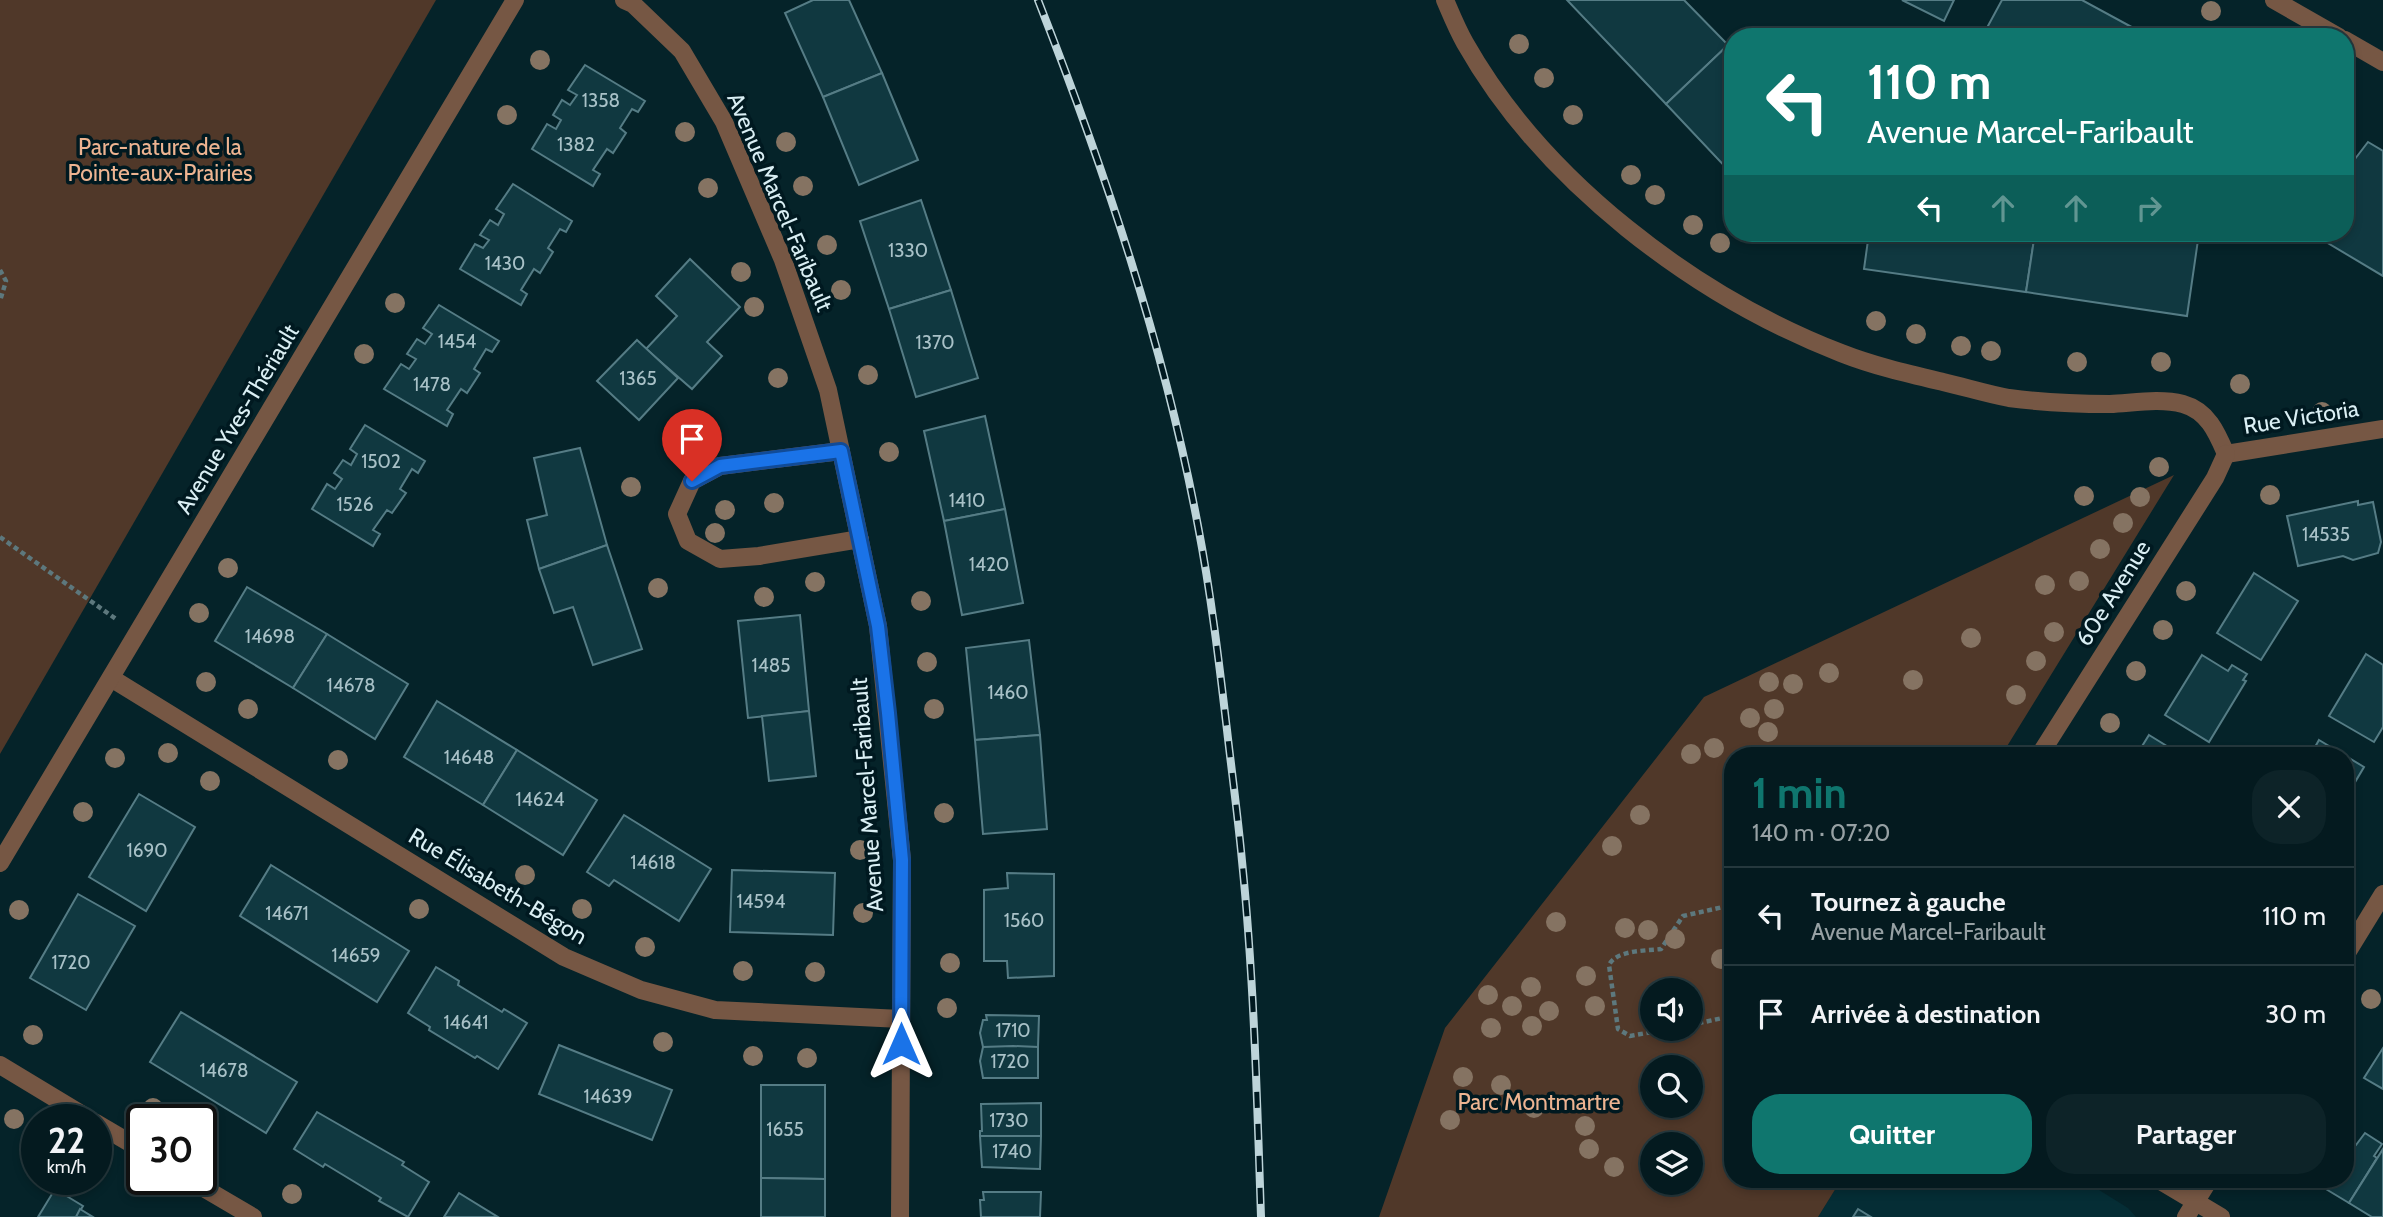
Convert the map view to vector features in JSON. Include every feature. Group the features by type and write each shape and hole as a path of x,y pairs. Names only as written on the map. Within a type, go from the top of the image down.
{"street":[{"name":"Avenue Yves-Thériault","path":"0,863 515,0"},
{"name":"Avenue Marcel-Faribault","path":"624,0 633,4 682,51 724,122 783,260 828,390 878,626 902,860 900,1217"},
{"path":"1445,0 1464,43 1495,89 1535,140 1577,185 1625,228 1735,301 1841,353 1895,370 2009,398 2105,404 2166,402 2185,405 2203,414 2226,454"},
{"path":"2274,0 2323,28"},
{"path":"2354,45 2383,62"},
{"name":"Rue Victoria","path":"2226,454 2383,429"},
{"path":"841,451 720,466 692,481 677,514 688,541 720,559 759,556 860,539"},
{"name":"60e Avenue","path":"2045,747 2214,478 2226,454"},
{"name":"Rue Élisabeth-Bégon","path":"111,678 564,957 641,990 715,1010 901,1019"},
{"path":"2354,941 2383,894"},
{"path":"0,1065 65,1104"},
{"path":"2173,1188 2221,1217"},
{"path":"2186,1217 2204,1188"},
{"path":"216,1195 253,1217"}],"path":[{"path":"0,270 6,281 0,301"},
{"path":"0,537 137,633"},
{"path":"1640,1034 1630,1036 1618,1029 1609,965 1611,960 1617,956 1661,949 1683,916 1724,907"},
{"path":"1703,1022 1724,1018"}],"shaded area":[{"path":"1836,1188 2096,1188 2128,1208 2136,1217 1818,1217"}],"green space":[{"name":"Parc-nature de la Pointe-aux-Prairies","path":"0,0 436,0 0,754"},
{"name":"Parc Montmartre","path":"2174,475 2007,747 1724,747 1724,1188 1836,1188 1818,1217 1379,1217 1445,1028 1704,697"}],"building":[{"path":"813,0 849,0 882,73 823,97 785,13"},
{"path":"1567,0 1684,0 1724,41 1724,49 1666,104"},
{"path":"1902,0 1954,0 1944,21"},
{"path":"2002,0 2082,0 2133,28 1987,28"},
{"path":"1724,49 1724,166 1666,104"},
{"path":"585,65 645,101 638,112 632,109 620,128 626,133 613,153 607,149 593,170 600,174 593,186 532,149 547,124 556,129 561,120 553,115 562,100 570,105 577,95 568,90"},
{"path":"882,73 918,160 859,185 823,97"},
{"path":"2368,142 2383,151 2383,276 2326,242 2354,242 2354,160"},
{"path":"513,184 572,221 566,232 560,229 548,248 553,252 540,273 534,269 521,290 527,294 521,305 460,269 475,244 483,248 489,240 480,235 490,220 498,225 504,214 496,209"},
{"path":"921,200 951,290 889,309 860,221"},
{"path":"1868,242 2034,242 2026,292 1864,269"},
{"path":"2034,242 2198,242 2187,316 2026,292"},
{"path":"690,259 740,307 707,342 722,356 692,389 646,349 677,316 656,296"},
{"path":"951,290 978,378 916,397 889,309"},
{"path":"439,305 499,341 492,352 486,349 474,369 480,373 467,393 461,389 447,410 453,414 447,426 384,389 401,364 409,369 416,359 407,354 417,339 425,344 432,334 423,328"},
{"path":"637,340 678,378 639,420 597,381"},
{"path":"985,416 1005,509 944,521 924,431"},
{"path":"365,425 425,461 418,473 412,469 400,489 406,493 392,513 387,510 373,530 380,534 373,546 312,509 327,484 335,489 342,479 334,473 343,460 351,465 357,454 350,449"},
{"path":"580,448 607,545 539,569 527,520 547,515 534,458"},
{"path":"2358,501 2358,505 2373,502 2381,542 2378,553 2353,560 2343,556 2298,566 2287,516"},
{"path":"1005,509 1023,603 962,615 944,521"},
{"path":"607,545 642,649 593,665 573,607 554,613 539,569"},
{"path":"2254,573 2298,601 2261,660 2217,633"},
{"path":"247,587 327,634 293,688 215,641"},
{"path":"800,615 809,711 748,718 738,621"},
{"path":"327,634 408,684 375,739 293,688"},
{"path":"1029,640 1040,735 975,740 966,648"},
{"path":"2366,654 2383,665 2383,727 2374,742 2329,716"},
{"path":"2202,655 2228,671 2232,665 2247,674 2243,680 2246,681 2209,742 2165,715"},
{"path":"437,701 517,750 483,805 404,757"},
{"path":"809,711 816,776 769,781 762,716"},
{"path":"1040,735 1047,829 983,834 975,740"},
{"path":"2149,735 2168,747 2142,747"},
{"path":"2319,740 2331,747 2315,747"},
{"path":"517,750 597,800 563,855 483,805"},
{"path":"2354,761 2364,767 2354,784"},
{"path":"139,794 195,827 146,911 89,877"},
{"path":"624,815 711,869 679,921 614,880 609,886 587,872"},
{"path":"271,865 409,951 377,1002 240,916"},
{"path":"732,870 835,873 833,935 730,932"},
{"path":"1007,873 1054,874 1054,976 1008,978 1007,961 984,961 984,890 1008,888"},
{"path":"78,894 135,926 86,1010 30,978"},
{"path":"436,967 459,981 458,985 502,1012 504,1009 527,1023 498,1069 429,1030 430,1027 408,1013"},
{"path":"181,1012 297,1082 266,1133 150,1062"},
{"path":"986,1015 1039,1016 1038,1047 983,1047 980,1033 983,1020 987,1020"},
{"path":"559,1045 672,1090 652,1140 539,1094"},
{"path":"983,1047 1038,1047 1038,1078 983,1078 980,1061"},
{"path":"2383,1048 2383,1089 2364,1078"},
{"path":"761,1085 825,1085 825,1179 761,1178"},
{"path":"1041,1103 1041,1136 980,1136 981,1104"},
{"path":"317,1112 404,1162 402,1165 429,1182 408,1217 379,1201 381,1198 325,1164 323,1167 294,1149"},
{"path":"2365,1133 2382,1144 2374,1156 2377,1158 2349,1203 2324,1188 2354,1188 2354,1144 2356,1145"},
{"path":"980,1136 1041,1136 1040,1169 982,1167"},
{"path":"2383,1149 2383,1217 2372,1217 2349,1203"},
{"path":"761,1178 825,1179 825,1217 761,1217"},
{"path":"983,1192 1041,1192 1040,1217 981,1217 980,1200 984,1200"},
{"path":"459,1193 498,1217 444,1217"},
{"path":"51,1195 65,1195 83,1206 76,1217 38,1217"},
{"path":"80,1209 93,1217 76,1217"},
{"path":"1858,1209 1871,1217 1853,1217"}],"railway":[{"path":"1038,0 1130,259 1168,392 1198,526 1218,654 1239,828 1249,950 1261,1217"}],"route":[{"path":"692,481 720,466 841,451 878,626 888,713 902,860 901,1044"}]}
